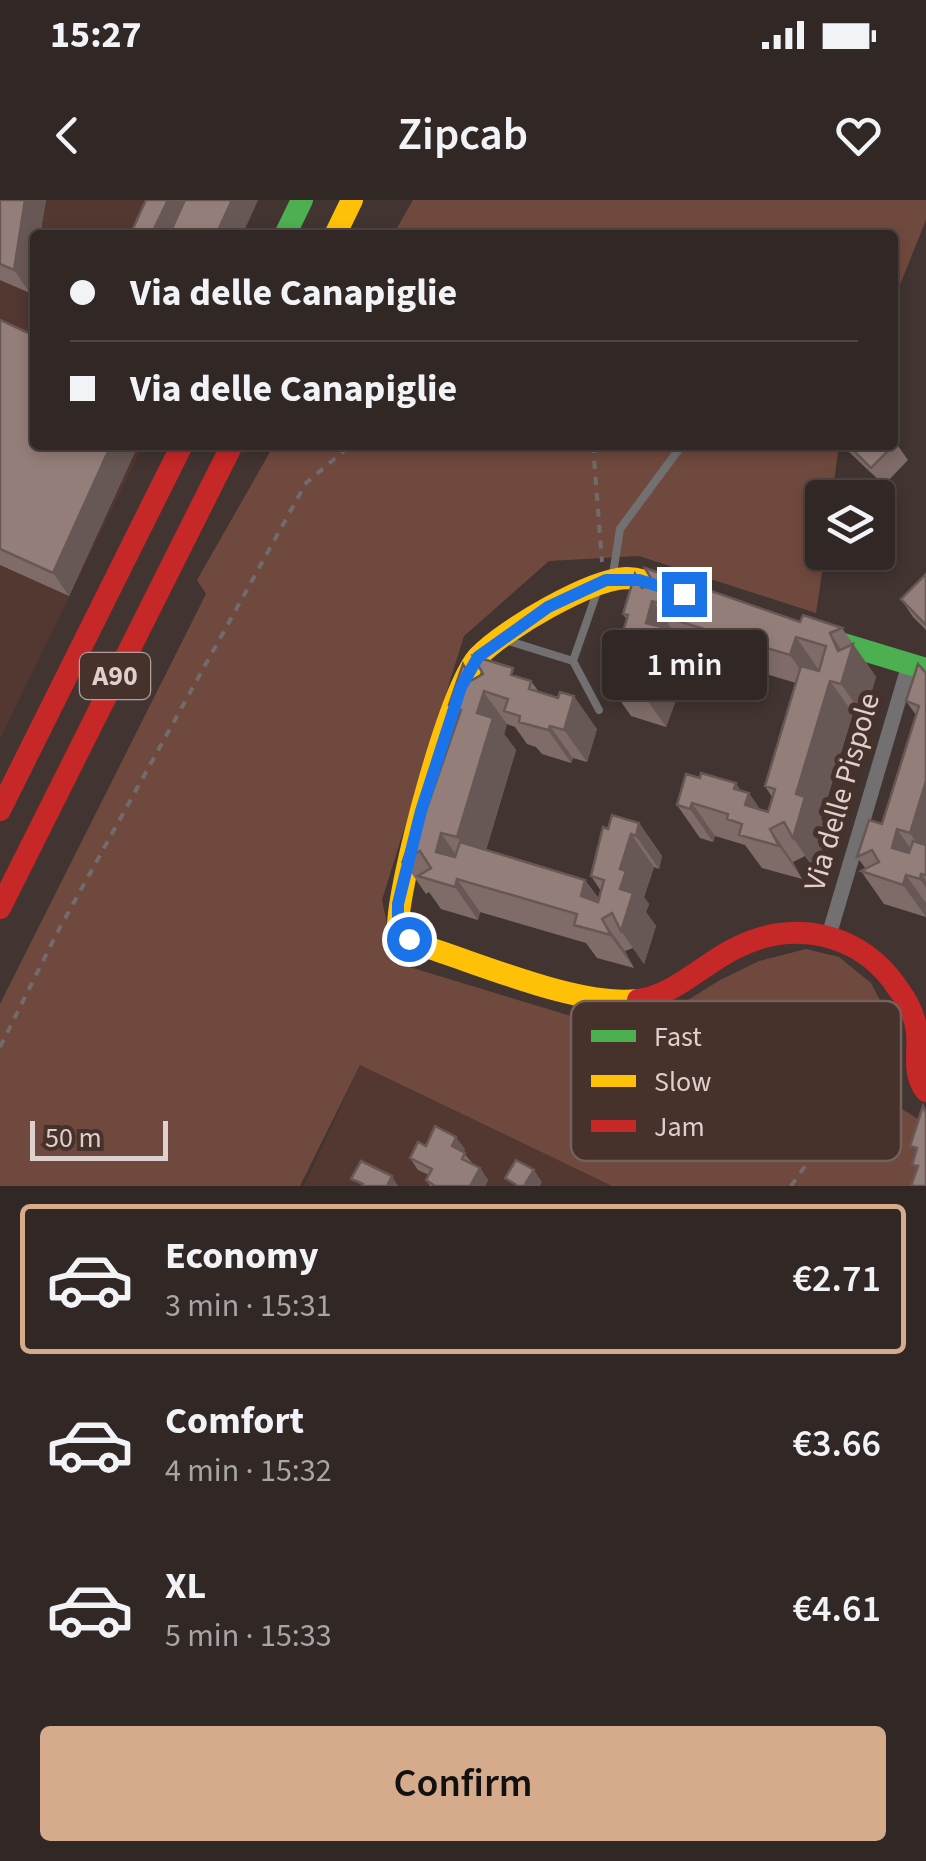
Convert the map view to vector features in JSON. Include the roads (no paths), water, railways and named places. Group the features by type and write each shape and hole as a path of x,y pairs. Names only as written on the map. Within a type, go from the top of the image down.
{"main road":[{"path":"274,230 283,200"},
{"path":"287,230 302,200"},
{"name":"A90","path":"0,810 180,450"},
{"name":"A90","path":"0,908 229,450"},
{"path":"610,1001 585,997 423,946 403,934 396,921 398,904 421,811 461,687 478,657 500,638 564,598 607,580 639,580 703,600"},
{"path":"796,629 917,667"},
{"path":"635,1001 664,990 734,946 762,934 792,931 829,935 850,943 877,963 897,988 918,1034 918,1078 926,1091"}],"street":[{"name":"Via delle Pispole","path":"829,935 917,667"}],"lane":[{"path":"574,661 607,580 620,529 678,450"},
{"path":"500,638 574,661 599,710"}]}
